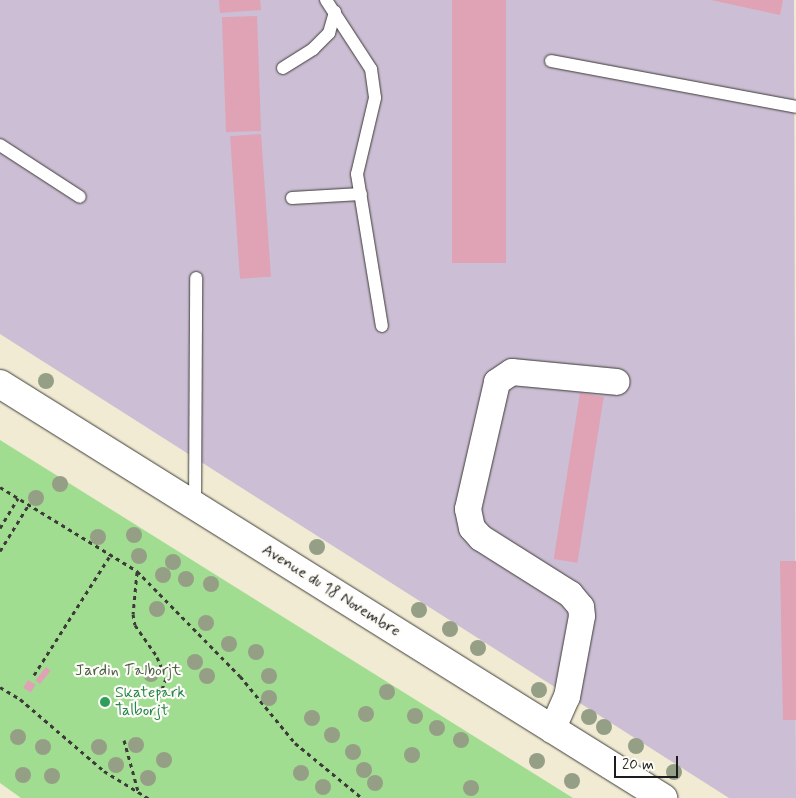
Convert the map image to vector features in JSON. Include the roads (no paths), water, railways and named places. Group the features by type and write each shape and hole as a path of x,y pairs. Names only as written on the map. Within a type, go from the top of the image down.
{"street":[{"path":"552,730 567,697 582,616 581,607 570,594 481,538 472,528 468,510 497,382 512,372 617,382"},
{"name":"Avenue du 18 Novembre","path":"0,384 663,798"}],"lane":[{"path":"326,0 371,69 375,98 357,174 382,326"},
{"path":"283,68 313,49 329,33 335,12"},
{"path":"551,61 796,107"},
{"path":"0,145 80,197"},
{"path":"292,198 361,194"},
{"path":"195,506 196,278"}],"place":[{"name":"Skatepark Talborjt","path":"105,702"}],"park label":[{"name":"Jardin Talborjt","path":"128,671"}]}
